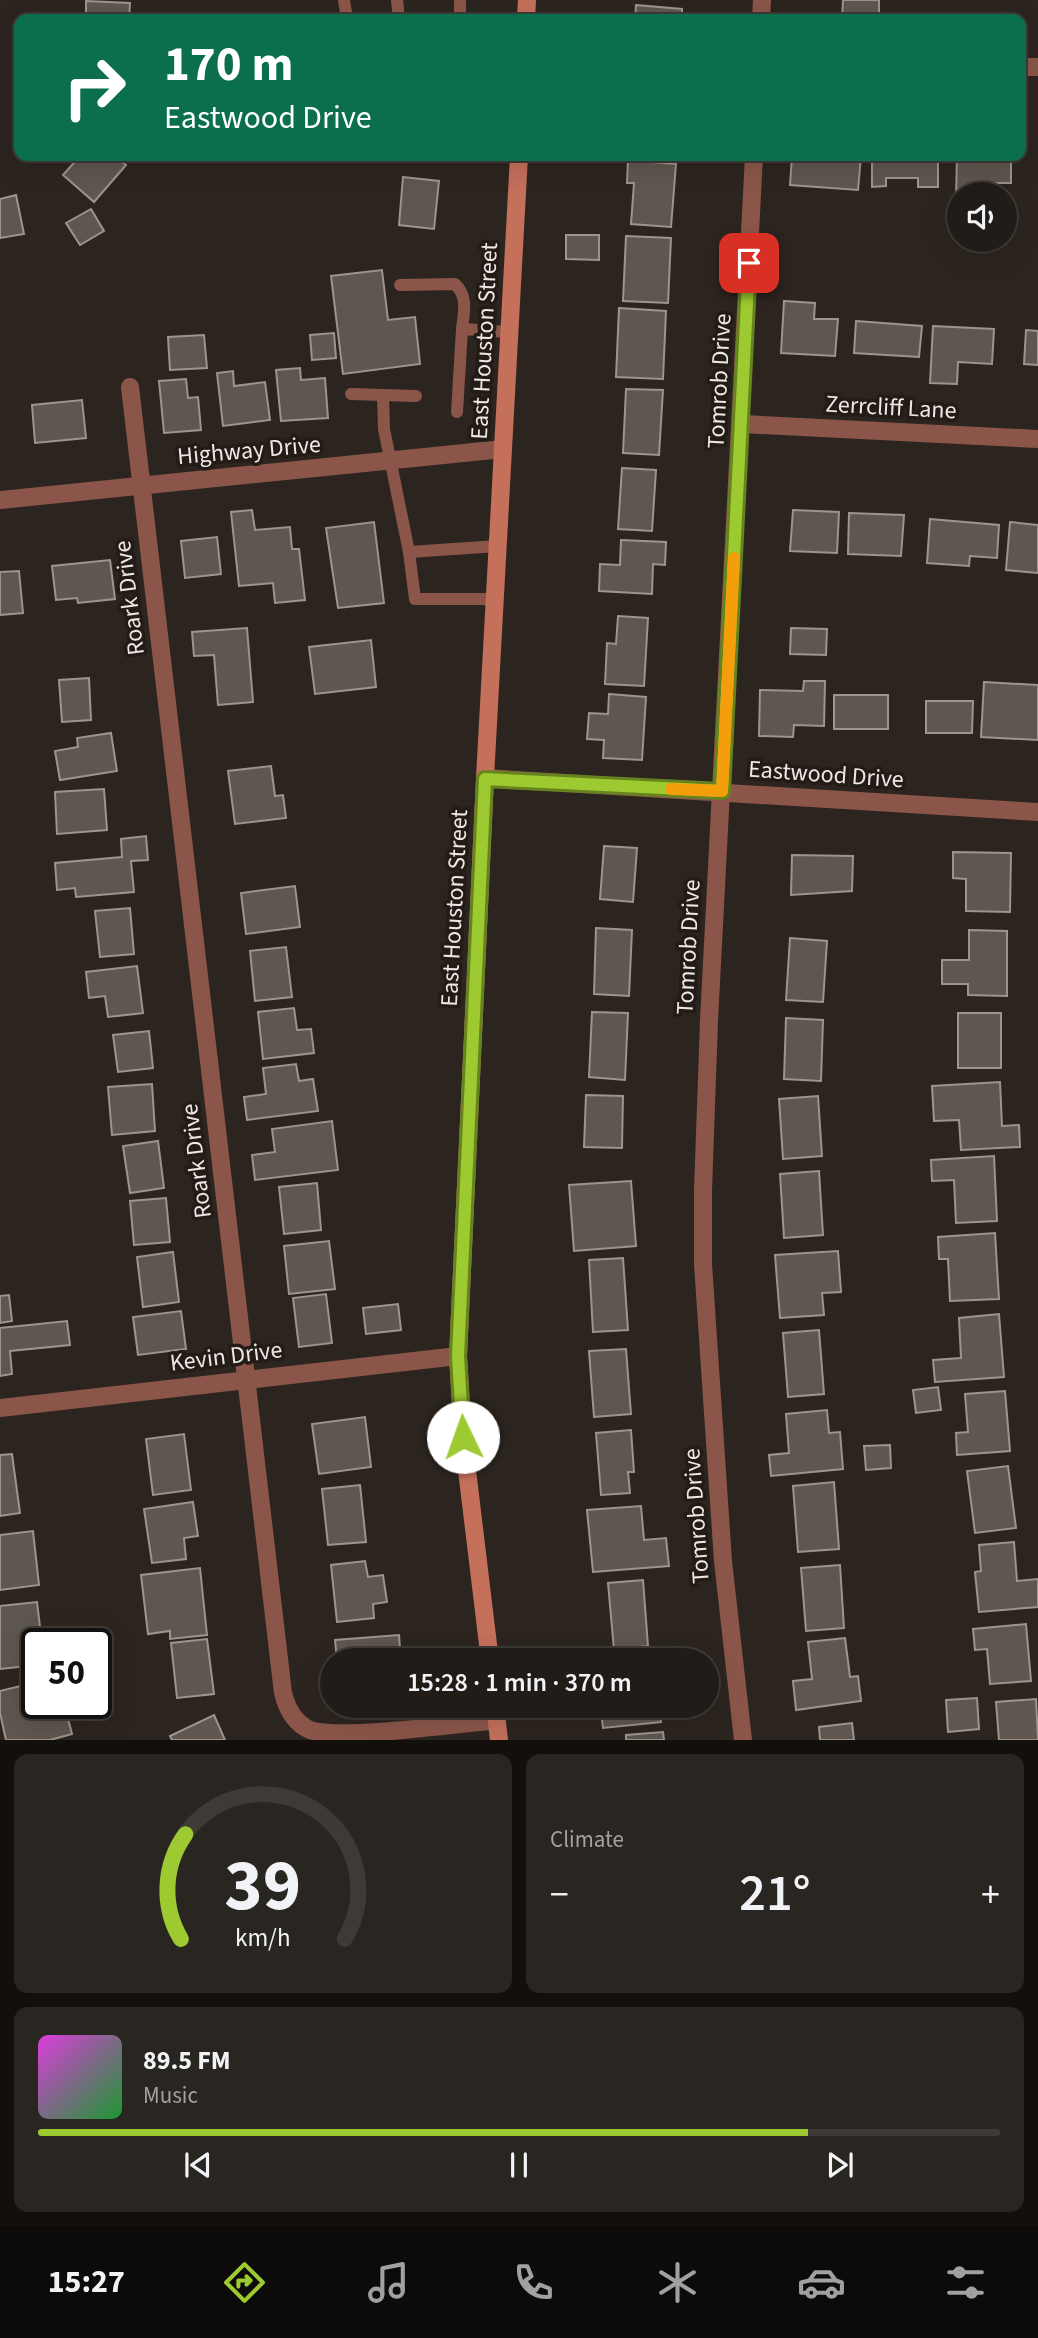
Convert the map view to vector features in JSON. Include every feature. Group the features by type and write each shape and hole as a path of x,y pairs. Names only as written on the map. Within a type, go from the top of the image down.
{"main road":[{"name":"East Houston Street","path":"488,1648 463,1437 458,1356 485,779 519,161"},
{"path":"497,1718 499,1740"}],"street":[{"name":"Tomrob Drive","path":"743,1740 723,1561 703,1264 709,1021 754,161"},
{"name":"Roark Drive","path":"130,387 283,1693 295,1720 321,1735 352,1735 463,1718"},
{"name":"Zerrcliff Lane","path":"742,424 1038,439"},
{"name":"Highway Drive","path":"0,500 503,449"},
{"name":"Eastwood Drive","path":"485,779 722,791 1038,812"},
{"name":"Kevin Drive","path":"0,1408 458,1356"}],"lane":[{"path":"400,285 455,284 462,290 465,301 457,412"},
{"path":"463,329 509,332"},
{"path":"351,394 416,396"},
{"path":"383,395 384,429 393,461 415,599 495,599"},
{"path":"409,552 498,546"}],"building":[{"path":"843,0 879,0 879,14 842,14"},
{"path":"86,1 130,3 129,14 86,14"},
{"path":"636,5 682,9 682,14 635,14"},
{"path":"76,161 121,161 126,165 94,202 63,175"},
{"path":"628,161 676,164 671,227 631,224 634,183 627,183"},
{"path":"792,161 861,161 858,190 790,185"},
{"path":"872,161 938,161 938,187 918,187 918,178 886,178 886,186 872,187"},
{"path":"957,161 1011,161 1011,182 956,182"},
{"path":"403,177 439,181 434,229 399,225"},
{"path":"16,195 24,234 0,238 0,199"},
{"path":"91,209 104,231 80,245 66,223"},
{"path":"566,235 599,235 599,260 566,259"},
{"path":"626,236 671,238 668,303 623,301"},
{"path":"382,270 388,320 415,317 420,364 343,374 331,276"},
{"path":"784,301 815,303 814,319 838,319 835,356 781,353"},
{"path":"619,308 666,311 663,379 616,377"},
{"path":"856,321 922,326 919,357 854,353"},
{"path":"933,326 994,329 992,364 958,362 957,384 930,383"},
{"path":"1026,330 1038,331 1038,365 1024,364"},
{"path":"334,333 336,358 312,360 310,335"},
{"path":"204,335 207,368 170,370 168,337"},
{"path":"300,368 301,380 325,378 328,418 281,421 276,370"},
{"path":"233,371 234,386 265,382 270,420 223,426 217,373"},
{"path":"186,379 188,398 198,397 201,430 164,433 159,381"},
{"path":"626,389 663,390 659,455 623,453"},
{"path":"82,400 86,438 35,443 32,405"},
{"path":"622,468 656,470 652,531 618,529"},
{"path":"252,510 255,530 290,527 292,549 299,549 305,600 275,603 273,583 239,586 231,512"},
{"path":"793,510 839,512 837,553 790,551"},
{"path":"849,513 904,515 901,556 848,554"},
{"path":"930,519 999,525 997,558 970,556 969,566 927,563"},
{"path":"374,522 384,603 338,608 326,528"},
{"path":"1010,522 1038,525 1038,573 1006,570"},
{"path":"217,537 221,574 185,578 181,541"},
{"path":"621,540 666,542 665,565 653,564 652,594 599,591 600,564 620,565"},
{"path":"110,560 115,599 78,603 77,598 56,600 52,566"},
{"path":"19,571 23,613 0,615 0,572"},
{"path":"618,616 648,618 644,686 605,684 607,643 616,644"},
{"path":"247,628 253,702 218,705 214,655 194,656 192,632"},
{"path":"791,628 827,629 826,655 790,654"},
{"path":"371,640 376,687 315,694 309,647"},
{"path":"89,678 91,720 62,722 59,680"},
{"path":"804,681 825,681 824,726 794,725 793,737 759,736 760,690 803,691"},
{"path":"984,682 1038,685 1038,740 981,737"},
{"path":"609,694 646,697 642,760 603,758 604,740 587,739 589,713 608,714"},
{"path":"834,695 888,695 888,729 834,729"},
{"path":"926,701 973,701 972,733 926,733"},
{"path":"111,733 117,771 60,780 55,751 78,747 77,738"},
{"path":"271,766 275,796 283,795 286,818 235,824 228,771"},
{"path":"104,789 107,830 57,834 55,792"},
{"path":"146,836 148,860 131,861 134,892 76,897 75,888 57,890 55,863 122,857 121,839"},
{"path":"604,846 637,848 633,902 600,899"},
{"path":"953,852 1011,853 1010,912 966,911 966,879 953,878"},
{"path":"792,855 853,856 852,891 791,895"},
{"path":"295,886 300,927 246,934 241,893"},
{"path":"130,908 134,954 100,957 95,911"},
{"path":"596,928 632,930 629,996 594,994"},
{"path":"969,930 1007,931 1007,996 968,995 968,984 942,984 942,960 969,960"},
{"path":"790,938 827,941 823,1002 786,1000"},
{"path":"286,947 292,997 255,1001 250,951"},
{"path":"137,966 143,1013 108,1017 105,996 89,998 86,972"},
{"path":"294,1008 297,1030 311,1029 314,1053 263,1059 258,1012"},
{"path":"592,1012 628,1013 625,1080 589,1077"},
{"path":"958,1013 1001,1013 1001,1068 958,1068"},
{"path":"786,1018 823,1020 821,1081 784,1079"},
{"path":"149,1031 153,1068 118,1072 113,1035"},
{"path":"296,1064 299,1081 313,1079 318,1111 247,1120 244,1097 266,1094 263,1068"},
{"path":"1000,1082 1002,1126 1019,1125 1020,1147 961,1150 959,1120 934,1121 932,1086"},
{"path":"152,1084 155,1131 112,1135 108,1087"},
{"path":"586,1095 623,1096 622,1148 584,1147"},
{"path":"818,1096 822,1156 783,1159 779,1099"},
{"path":"332,1121 338,1170 255,1180 252,1155 275,1152 272,1129"},
{"path":"158,1141 164,1188 130,1193 123,1146"},
{"path":"994,1156 997,1221 956,1223 954,1180 932,1181 931,1160"},
{"path":"819,1171 823,1235 784,1238 780,1174"},
{"path":"631,1181 636,1246 574,1251 569,1185"},
{"path":"317,1183 321,1230 284,1234 279,1187"},
{"path":"166,1198 170,1242 134,1245 130,1201"},
{"path":"995,1233 999,1299 950,1301 948,1259 939,1259 938,1237"},
{"path":"329,1241 335,1289 289,1294 284,1246"},
{"path":"838,1251 841,1292 822,1293 824,1315 780,1318 775,1255"},
{"path":"173,1252 179,1302 143,1307 137,1257"},
{"path":"623,1258 628,1330 593,1332 589,1260"},
{"path":"326,1294 332,1343 299,1347 293,1298"},
{"path":"9,1295 12,1321 0,1323 0,1296"},
{"path":"398,1304 401,1330 366,1334 363,1308"},
{"path":"181,1311 186,1349 138,1355 133,1317"},
{"path":"999,1314 1004,1377 935,1382 933,1360 961,1358 959,1318"},
{"path":"67,1321 70,1345 10,1351 12,1374 0,1376 0,1328"},
{"path":"819,1330 824,1394 788,1397 783,1333"},
{"path":"626,1349 631,1414 594,1417 589,1351"},
{"path":"938,1387 941,1410 916,1413 913,1390"},
{"path":"1005,1391 1010,1451 957,1455 956,1433 968,1432 965,1394"},
{"path":"827,1410 829,1433 840,1432 843,1469 771,1476 769,1455 789,1453 786,1414"},
{"path":"365,1417 371,1467 319,1474 312,1424"},
{"path":"631,1430 634,1472 628,1472 630,1493 601,1495 596,1433"},
{"path":"184,1434 191,1490 153,1495 146,1439"},
{"path":"890,1445 891,1468 866,1470 864,1446"},
{"path":"12,1454 20,1513 0,1516 0,1455"},
{"path":"1008,1466 1016,1528 975,1533 967,1471"},
{"path":"834,1482 839,1549 798,1552 793,1486"},
{"path":"360,1485 366,1542 328,1545 322,1489"},
{"path":"193,1502 198,1536 184,1538 186,1559 152,1563 144,1509"},
{"path":"641,1506 644,1540 666,1538 669,1566 593,1572 587,1510"},
{"path":"33,1531 39,1585 0,1590 0,1535"},
{"path":"1014,1542 1017,1581 1038,1579 1038,1607 979,1612 975,1572 981,1571 979,1545"},
{"path":"365,1561 368,1577 383,1575 387,1602 373,1604 374,1618 337,1622 331,1565"},
{"path":"840,1565 844,1628 806,1631 801,1568"},
{"path":"200,1568 207,1635 170,1639 170,1631 148,1634 141,1575"},
{"path":"643,1580 648,1646 614,1648 608,1583"},
{"path":"37,1602 40,1628 21,1628 21,1667 0,1669 0,1606"},
{"path":"1026,1624 1031,1681 990,1684 987,1649 975,1650 973,1629"},
{"path":"399,1635 400,1648 336,1648 335,1640"},
{"path":"845,1638 850,1677 858,1676 861,1701 796,1710 793,1681 812,1679 808,1642"},
{"path":"207,1639 214,1694 177,1698 171,1643"},
{"path":"21,1686 21,1719 68,1719 72,1734 50,1740 6,1740 0,1713 0,1691"},
{"path":"977,1698 979,1729 948,1732 946,1700"},
{"path":"1036,1699 1038,1740 999,1740 996,1702"},
{"path":"214,1715 225,1740 172,1740 170,1736"},
{"path":"602,1718 660,1718 661,1722 603,1728"},
{"path":"852,1723 854,1740 820,1740 819,1727"},
{"path":"663,1732 664,1740 626,1740 626,1735"}],"slow traffic":[{"path":"671,789 722,791 734,558"}],"route":[{"path":"463,1437 458,1356 485,779 722,791 749,263"}]}
